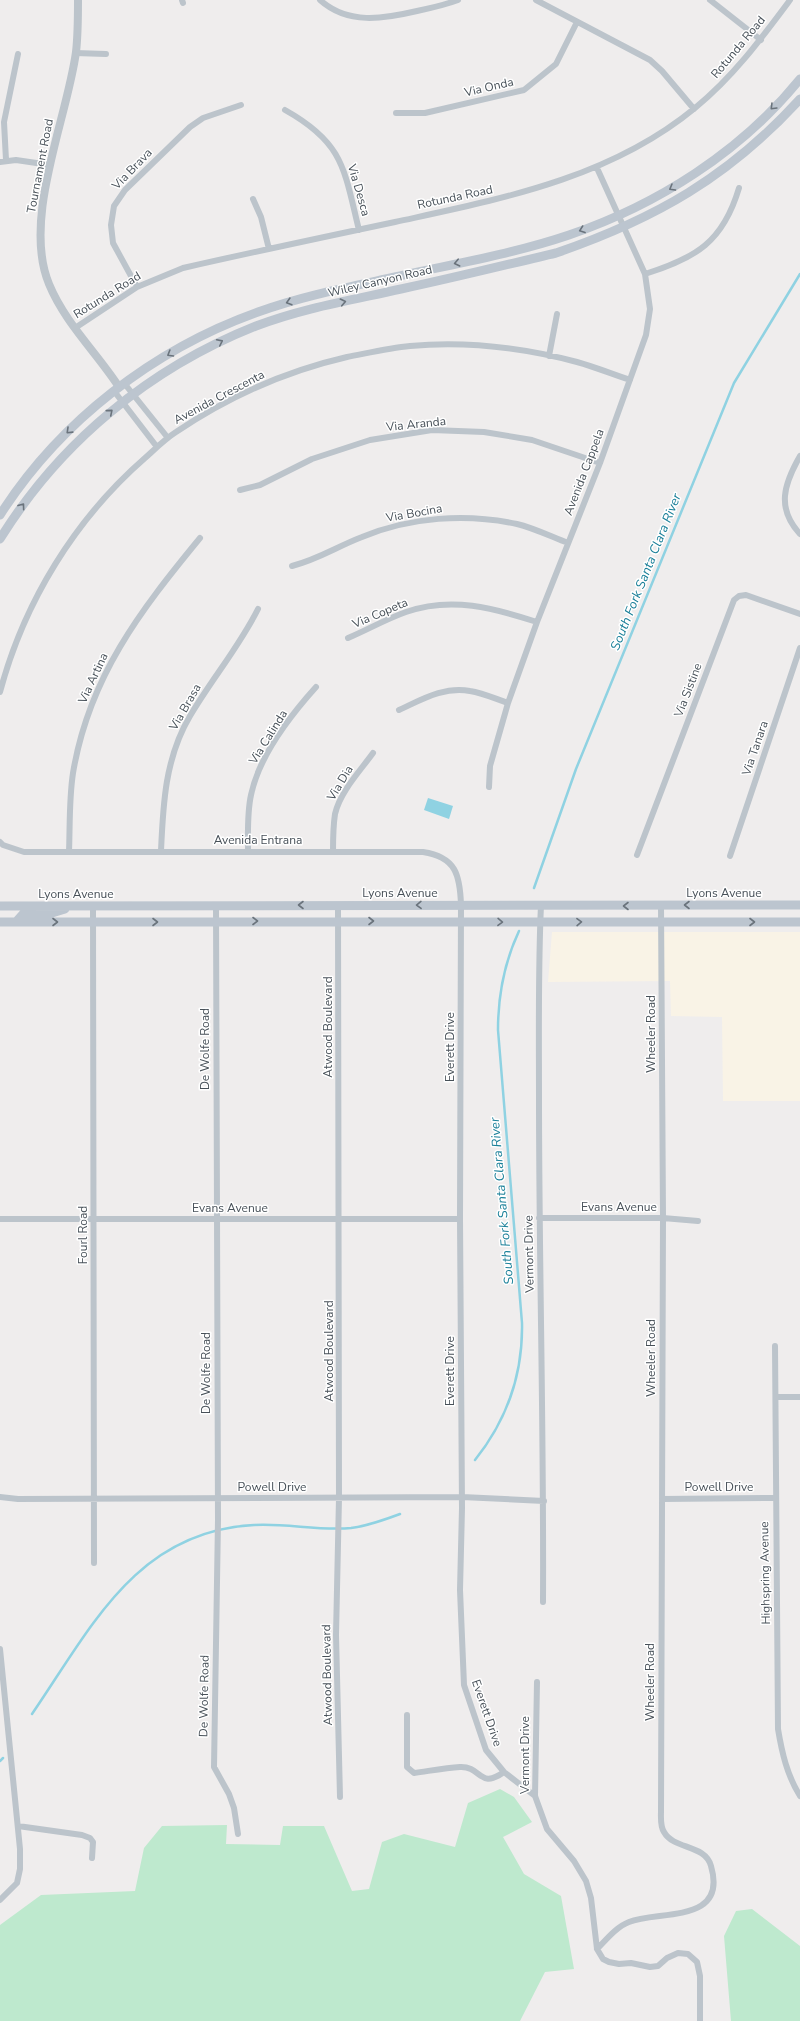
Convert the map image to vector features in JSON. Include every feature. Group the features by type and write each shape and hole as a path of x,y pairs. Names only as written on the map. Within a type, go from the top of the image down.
{"main road":[{"name":"Wiley Canyon Road","path":"0,515 32,471 87,413 119,387 193,341 259,311 320,294 517,250 567,236 618,216 675,186 718,158 747,134 800,79"},
{"name":"Wiley Canyon Road","path":"0,539 24,503 67,452 95,424 133,394 192,356 257,326 304,310 556,253 624,228 688,194 725,168 753,146 800,99"},
{"name":"Lyons Avenue","path":"0,906 800,905"},
{"path":"16,922 24,913 52,913 74,906"},
{"path":"0,922 800,922"}],"street":[{"name":"Tournament Road","path":"78,0 76,52 43,201 41,223 43,259 48,284 75,328 119,387 122,402 157,447"},
{"path":"320,0 342,14 360,18 386,18 447,4 458,0"},
{"path":"536,0 650,60 662,71 694,109"},
{"path":"710,0 761,40"},
{"name":"Rotunda Road","path":"75,328 137,287 183,268 496,200 551,185 597,168 654,138 694,109 733,74 761,40 790,0"},
{"name":"Via Onda","path":"396,114 425,113 524,90 556,64 577,22"},
{"path":"76,52 106,54"},
{"path":"18,54 4,122 3,161 28,161 50,165"},
{"name":"Via Brava","path":"137,287 113,243 111,225 114,206 125,190 190,127 203,118 241,105"},
{"name":"Via Desca","path":"285,110 303,120 324,137 337,154 344,172 359,230"},
{"name":"Avenida Cappela","path":"489,787 490,766 508,703 568,543 600,463 646,335 649,315 648,292 645,274 597,168"},
{"path":"645,274 690,257 712,239 723,227 733,209 739,188"},
{"path":"253,199 261,217 268,249"},
{"path":"550,356 557,314"},
{"name":"Avenida Crescenta","path":"0,692 6,669 26,618 59,557 97,506 132,469 168,438 208,412 255,388 313,365 377,351 411,346 476,346 550,356 578,362 630,380"},
{"name":"Tournament Road","path":"119,387 133,394 168,438"},
{"name":"Via Aranda","path":"240,490 260,485 312,459 370,440 432,430 484,432 532,440 600,463"},
{"path":"800,456 789,476 785,491 785,506 788,516 793,526 800,534"},
{"name":"Via Bocina","path":"292,566 313,560 362,536 400,524 438,518 483,519 518,524 568,543"},
{"name":"Via Artina","path":"69,852 73,774 91,704 109,664 134,624 158,590 200,538"},
{"name":"Via Sistine","path":"637,855 734,600 739,596 746,595 800,614"},
{"name":"Via Copeta","path":"348,638 407,612 438,605 463,604 493,608 538,622"},
{"name":"Via Brasa","path":"161,852 165,791 174,751 189,717 249,627 258,609"},
{"name":"Via Tanara","path":"730,856 800,648"},
{"name":"Via Calinda","path":"248,851 248,822 251,795 258,773 273,744 316,688"},
{"path":"399,710 435,693 452,690 469,690 508,703"},
{"name":"Via Dia","path":"333,852 333,832 336,812 347,788 373,753"},
{"name":"Avenida Entrana","path":"1,843 24,852 423,852 439,855 446,859 455,870 460,883 461,921"},
{"name":"Atwood Boulevard","path":"338,905 340,1218 339,1536 336,1634 340,1796"},
{"name":"Vermont Drive","path":"541,905 540,1218 544,1500 543,1602"},
{"name":"Fourl Road","path":"93,906 94,1563"},
{"name":"De Wolfe Road","path":"216,906 218,1539 214,1767 229,1794 234,1808 238,1834"},
{"name":"Wheeler Road","path":"596,1949 627,1922 639,1918 682,1914 696,1908 709,1898 715,1878 710,1862 696,1850 675,1843 664,1832 661,1811 663,1218 661,906"},
{"name":"Everett Drive","path":"461,921 460,1219 462,1497 460,1590 464,1685 486,1750 504,1772 535,1796"},
{"name":"Evans Avenue","path":"540,1218 663,1218 698,1221"},
{"name":"Evans Avenue","path":"0,1219 460,1219"},
{"name":"Highspring Avenue","path":"775,1346 778,1729 783,1758 791,1781 800,1796"},
{"path":"776,1397 800,1396"},
{"name":"Powell Drive","path":"0,1497 18,1499 94,1499 462,1497 544,1500"},
{"name":"Powell Drive","path":"662,1499 776,1498"},
{"path":"0,1649 1,1671 18,1826 20,1862 17,1883 0,1900"},
{"name":"Vermont Drive","path":"537,1682 535,1796 547,1829 574,1861 586,1881 591,1898 596,1949"},
{"path":"407,1715 407,1767 414,1773 461,1767 475,1771 483,1779 489,1780 504,1772"},
{"path":"18,1826 82,1835 90,1838 93,1842 92,1858"},
{"path":"596,1949 603,1959 610,1962 619,1964 631,1962 650,1967 658,1966 667,1958 678,1953 688,1954 697,1962 700,1976 700,2021"}],"shaded area":[{"path":"552,932 800,932 800,1101 723,1101 722,1017 671,1016 670,981 548,982"}],"green space":[{"path":"500,1789 514,1797 532,1822 503,1837 524,1874 561,1896 574,1969 545,1972 520,2021 0,2021 0,1925 41,1895 135,1891 144,1848 162,1826 227,1825 226,1844 280,1845 283,1826 324,1826 352,1891 369,1889 382,1842 404,1834 455,1847 468,1803"},
{"path":"752,1909 800,1946 800,2021 731,2021 724,1936 736,1911"}],"water":[{"path":"428,798 453,806 449,819 424,810"}],"waterway":[{"name":"South Fork Santa Clara River","path":"534,888 576,769 734,383 800,274"},
{"name":"South Fork Santa Clara River","path":"475,1460 496,1429 511,1396 520,1361 522,1342 522,1323 498,1030 499,1004 503,979 509,955 519,931"},
{"name":"South Fork Santa Clara River","path":"32,1714 97,1618 121,1590 147,1565 178,1545 213,1531 254,1525 339,1529 370,1524 400,1514"},
{"name":"South Fork Santa Clara River","path":"0,1761 3,1758"}]}
